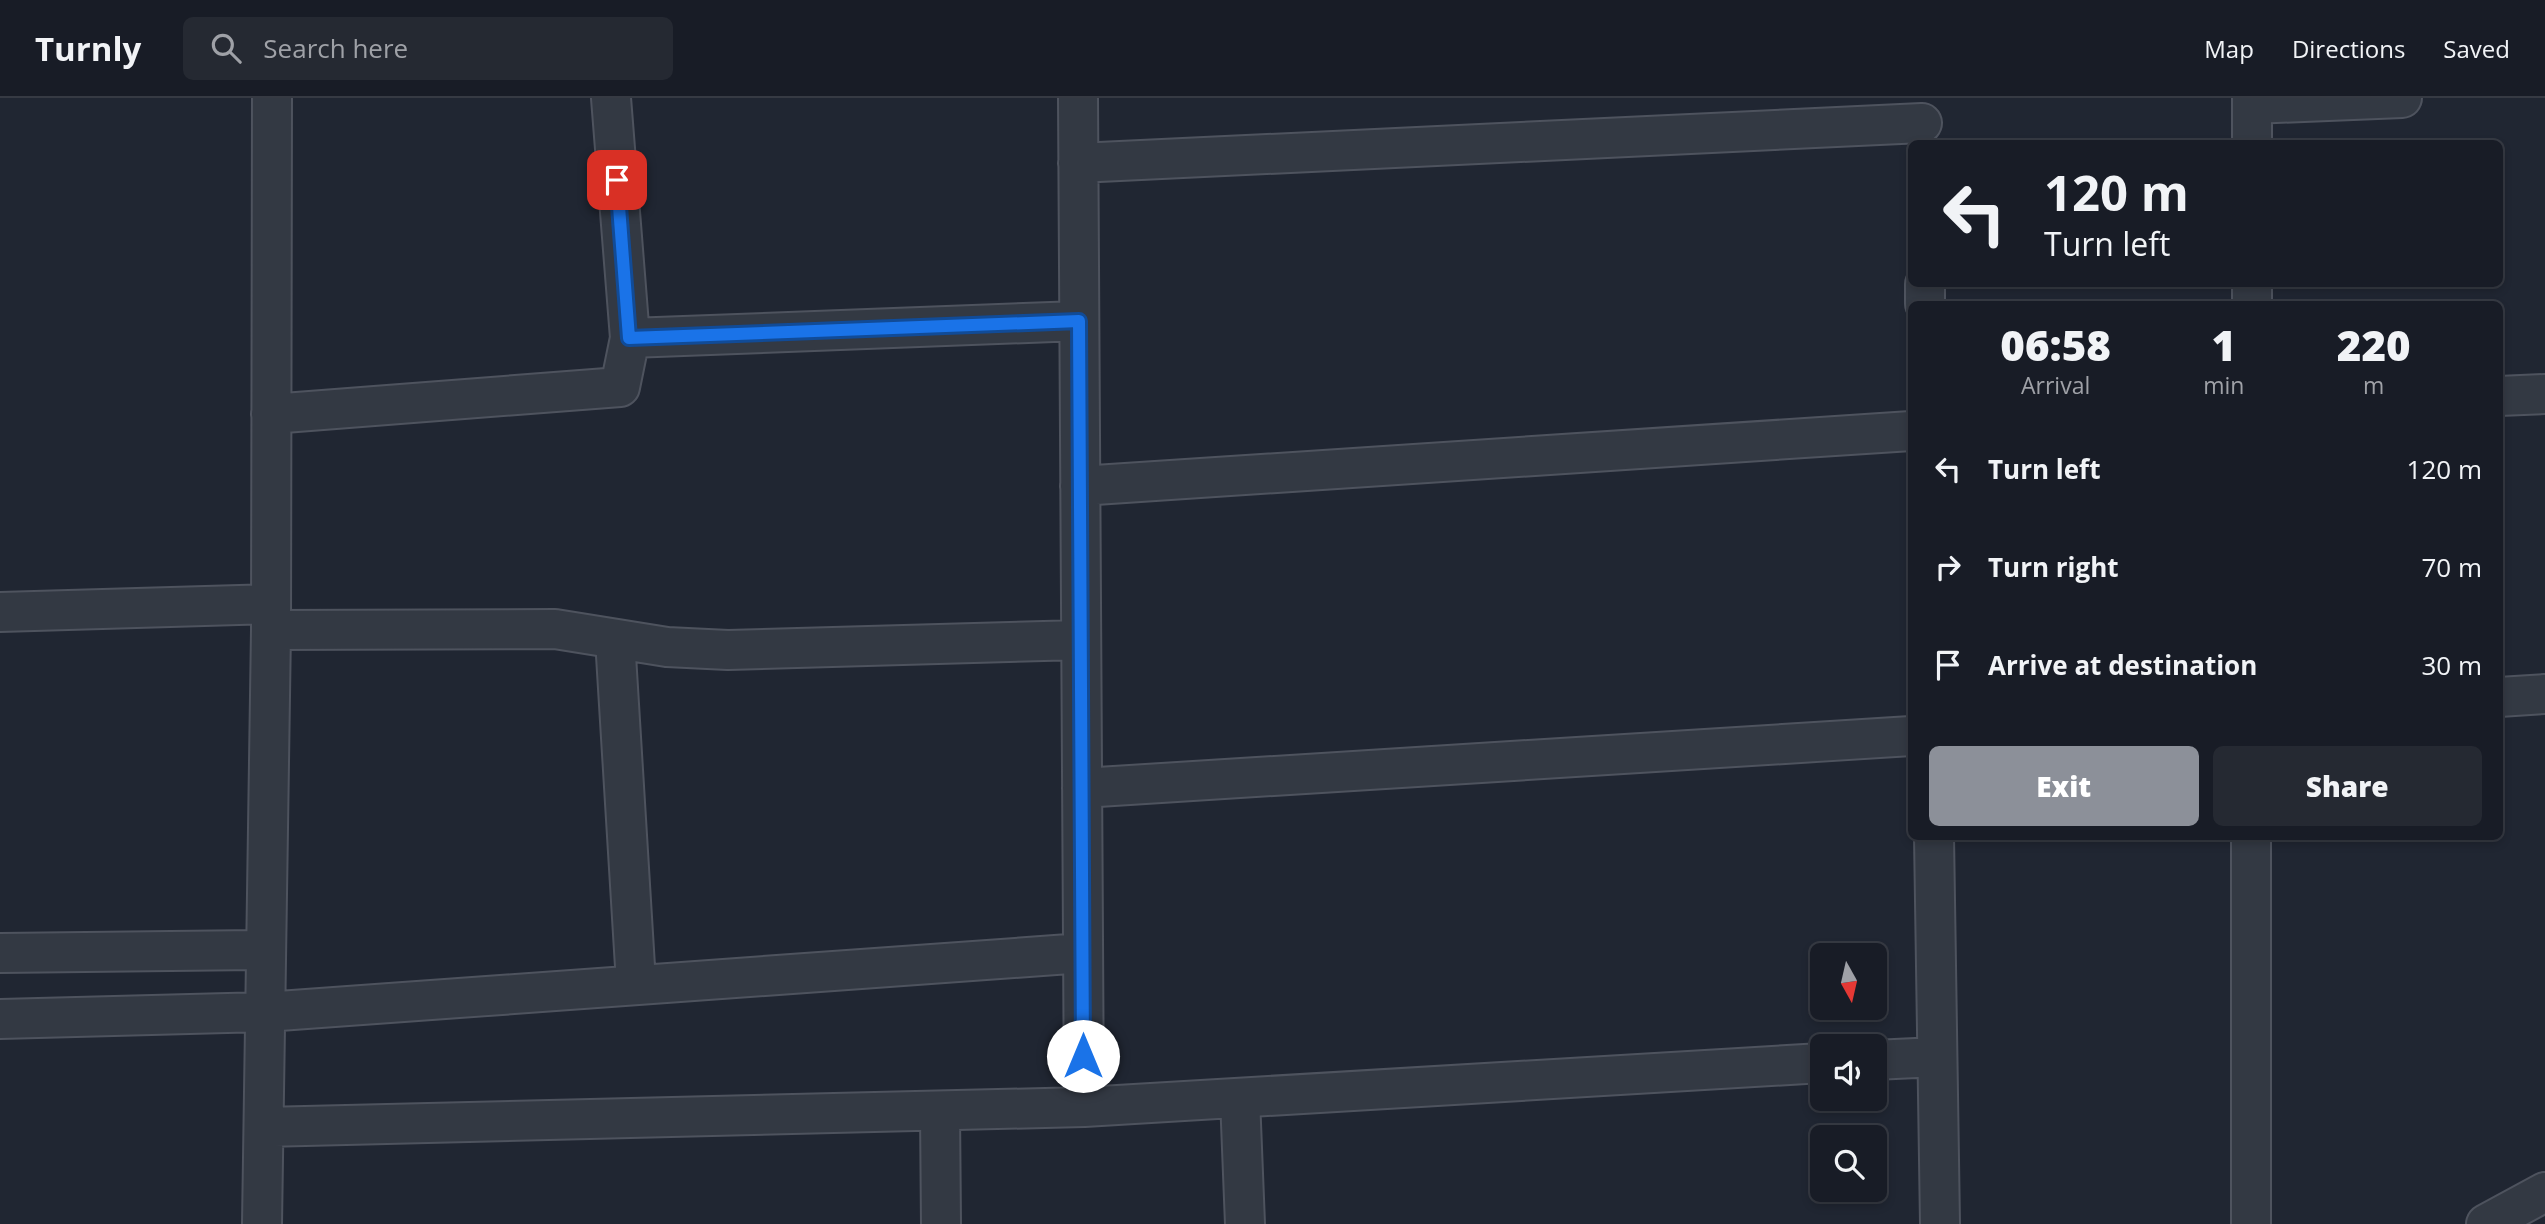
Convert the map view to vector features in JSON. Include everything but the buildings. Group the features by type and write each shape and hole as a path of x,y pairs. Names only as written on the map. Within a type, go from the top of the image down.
{"street":[{"path":"262,1224 271,617 272,98"},
{"path":"271,414 620,387 629,338 611,98"},
{"path":"1078,98 1084,1107"},
{"path":"2252,140 2252,101 2402,98"},
{"path":"1078,163 1922,121"},
{"path":"629,338 1079,321"},
{"path":"2503,396 2545,394"},
{"path":"1080,486 1908,431"},
{"path":"0,612 271,617 555,629 667,648 728,650 1081,640"},
{"path":"615,639 636,984"},
{"path":"2503,697 2545,694"},
{"path":"1082,788 1908,736"},
{"path":"1934,840 1940,1224"},
{"path":"2251,840 2251,1224"},
{"path":"0,953 266,950"},
{"path":"0,1019 265,1012 1083,953"},
{"path":"1887,1059 1937,1057"},
{"path":"264,1127 1084,1107 1810,1064"},
{"path":"1240,1098 1245,1224"},
{"path":"940,1111 941,1224"},
{"path":"2486,1224 2545,1192"}],"route":[{"path":"617,180 629,338 1079,321 1083,1056"}]}
